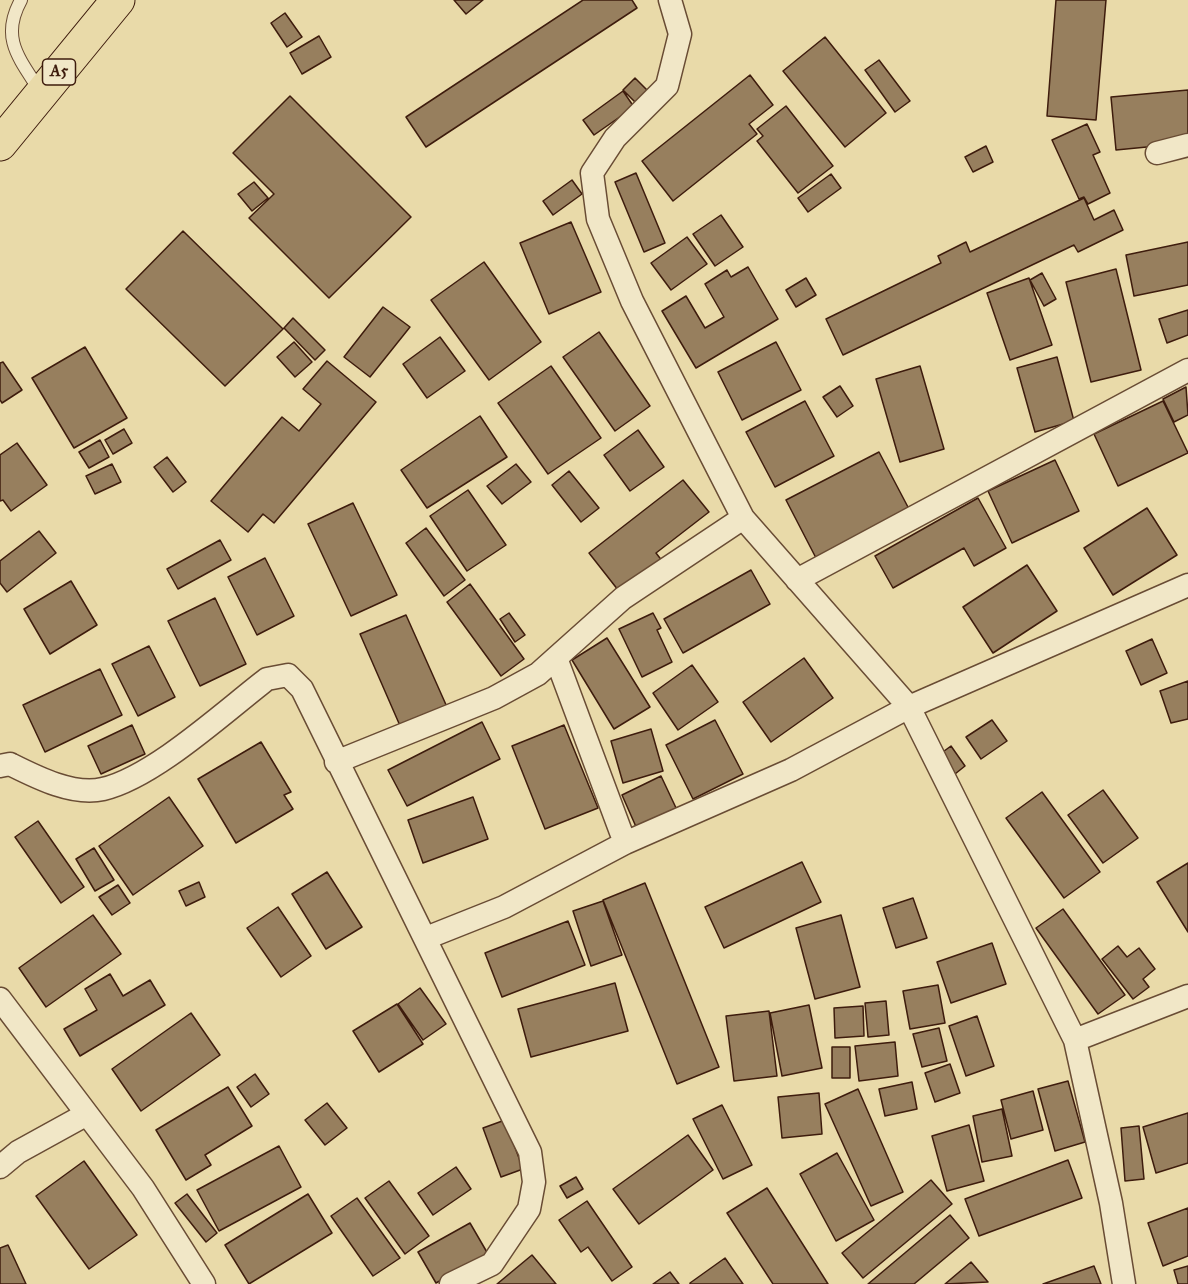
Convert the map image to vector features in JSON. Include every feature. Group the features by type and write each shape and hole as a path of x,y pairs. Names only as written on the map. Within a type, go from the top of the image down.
{"highway":[{"name":"A5","path":"0,144 118,0"}],"street":[{"path":"670,0 680,34 667,86 615,138 592,173 598,219 632,301 743,518 909,707 1075,1040 1111,1203 1125,1284"},
{"path":"1156,153 1188,145"},
{"path":"797,580 1188,370"},
{"path":"336,762 494,698 538,674 623,598 743,518"},
{"path":"426,938 504,907 625,843 791,770 909,707 1188,585"},
{"path":"556,658 625,843"},
{"path":"0,766 10,764 39,779 74,788 101,790 141,775 267,679 288,675 302,688 336,762 426,938 530,1152 534,1182 529,1209 492,1264 451,1284"},
{"path":"1075,1040 1188,996"},
{"path":"0,999 143,1188 204,1284"},
{"path":"0,1167 18,1152 87,1114"}],"lane":[{"path":"21,0 11,14 8,40 41,93"}],"building":[{"path":"454,0 483,0 466,14"},
{"path":"583,0 632,0 637,8 426,147 406,117"},
{"path":"1056,0 1106,0 1096,120 1047,116"},
{"path":"285,13 302,37 287,47 271,23"},
{"path":"319,36 331,57 302,74 290,53"},
{"path":"825,37 886,113 845,147 783,71"},
{"path":"879,60 910,101 895,112 865,70"},
{"path":"750,75 773,105 749,124 757,134 673,201 642,161"},
{"path":"635,78 649,92 637,104 623,90"},
{"path":"1188,90 1188,143 1116,150 1111,97"},
{"path":"623,91 634,107 594,135 583,120"},
{"path":"290,96 411,217 329,298 249,218 274,194 233,153"},
{"path":"786,106 833,166 798,193 757,141 763,136 757,129"},
{"path":"1087,124 1100,152 1093,155 1110,193 1088,204 1084,197 1079,199 1052,140"},
{"path":"986,146 993,162 973,172 965,157"},
{"path":"636,173 665,243 644,252 615,182"},
{"path":"831,174 841,188 808,212 798,198"},
{"path":"572,180 582,194 553,215 543,201"},
{"path":"254,182 268,198 252,211 238,194"},
{"path":"1084,198 1094,220 1114,210 1123,230 1078,252 1074,245 843,355 826,319 941,263 938,256 966,242 970,252"},
{"path":"721,215 743,247 715,266 693,234"},
{"path":"571,222 601,292 549,314 520,243"},
{"path":"183,231 283,329 225,386 126,289"},
{"path":"687,237 707,264 671,290 651,263"},
{"path":"1188,242 1188,285 1134,296 1126,255"},
{"path":"484,262 541,342 489,380 431,300"},
{"path":"748,267 778,319 696,368 662,311 686,296 705,328 724,317 705,284 727,270 731,277"},
{"path":"1116,269 1141,370 1091,382 1066,282"},
{"path":"1042,273 1056,299 1044,306 1030,280"},
{"path":"806,278 816,295 796,307 786,290"},
{"path":"1029,278 1052,345 1010,360 987,293"},
{"path":"383,307 410,327 370,377 344,357"},
{"path":"1188,310 1188,335 1167,343 1159,319"},
{"path":"293,318 325,350 315,360 284,328"},
{"path":"599,332 650,406 615,431 563,357"},
{"path":"440,337 465,371 427,398 403,364"},
{"path":"294,342 312,362 295,377 277,357"},
{"path":"776,342 801,390 742,420 718,372"},
{"path":"85,347 127,418 74,448 32,378"},
{"path":"1057,357 1074,421 1035,432 1017,368"},
{"path":"327,361 376,402 274,523 263,514 248,532 211,501 282,417 299,431 321,404 303,389"},
{"path":"3,362 22,390 2,403 0,400 0,363"},
{"path":"551,366 601,438 548,474 498,403"},
{"path":"920,366 944,449 900,462 876,379"},
{"path":"840,386 853,406 837,417 823,397"},
{"path":"1186,387 1188,415 1174,422 1163,399"},
{"path":"805,401 834,456 775,487 746,432"},
{"path":"1163,401 1188,453 1118,486 1094,434"},
{"path":"480,416 507,457 427,508 401,470"},
{"path":"124,429 132,443 113,454 105,440"},
{"path":"638,430 664,467 630,491 604,455"},
{"path":"100,440 109,457 89,468 79,452"},
{"path":"17,443 47,485 11,511 3,500 0,501 0,455"},
{"path":"879,452 909,509 816,558 786,500"},
{"path":"167,457 186,482 173,492 154,467"},
{"path":"1055,460 1079,511 1012,543 988,491"},
{"path":"112,464 121,482 95,494 86,476"},
{"path":"516,464 531,482 502,504 487,486"},
{"path":"569,471 599,508 581,522 552,485"},
{"path":"683,480 709,512 656,553 663,562 622,595 589,553"},
{"path":"468,490 506,545 467,571 430,516"},
{"path":"978,498 1006,548 974,566 964,548 893,588 875,556"},
{"path":"353,503 397,595 351,616 308,524"},
{"path":"1147,508 1177,555 1113,595 1084,548"},
{"path":"426,528 465,580 444,596 406,543"},
{"path":"39,531 56,553 7,592 0,583 0,561"},
{"path":"220,540 231,560 178,589 167,569"},
{"path":"265,558 294,616 257,635 228,577"},
{"path":"1027,565 1057,611 993,653 963,607"},
{"path":"751,570 770,604 683,653 664,619"},
{"path":"71,581 97,625 50,654 24,609"},
{"path":"470,584 524,659 501,676 447,602"},
{"path":"215,598 246,664 200,686 168,621"},
{"path":"509,613 525,635 515,642 500,619"},
{"path":"653,613 661,628 657,630 672,662 642,677 619,629"},
{"path":"406,615 447,707 401,728 360,634"},
{"path":"607,638 650,707 614,729 572,660"},
{"path":"1152,639 1167,673 1141,685 1126,651"},
{"path":"149,646 175,697 138,716 112,664"},
{"path":"804,658 833,698 771,742 743,702"},
{"path":"692,665 718,702 678,730 653,693"},
{"path":"100,669 122,715 45,752 23,705"},
{"path":"1188,681 1188,719 1171,723 1160,691"},
{"path":"715,720 743,774 693,799 666,745"},
{"path":"992,720 1007,741 981,759 966,737"},
{"path":"482,722 500,759 407,806 388,770"},
{"path":"132,725 145,754 101,774 88,746"},
{"path":"564,725 598,808 545,829 512,746"},
{"path":"651,729 663,771 623,783 611,741"},
{"path":"261,742 291,792 284,795 293,809 236,843 198,779"},
{"path":"951,746 965,766 955,774 940,754"},
{"path":"661,776 677,810 637,829 622,795"},
{"path":"1103,790 1138,838 1103,863 1068,815"},
{"path":"1042,792 1100,872 1064,898 1006,818"},
{"path":"169,797 203,846 133,895 99,846"},
{"path":"473,797 488,839 423,863 408,820"},
{"path":"38,821 84,887 61,903 15,837"},
{"path":"94,848 114,880 95,891 76,859"},
{"path":"802,862 821,902 724,948 705,907"},
{"path":"1188,863 1188,932 1157,882"},
{"path":"327,872 362,927 326,949 292,894"},
{"path":"199,882 205,897 186,906 179,891"},
{"path":"645,883 719,1067 677,1084 603,900"},
{"path":"118,885 130,903 112,915 99,897"},
{"path":"913,898 927,938 896,948 883,908"},
{"path":"603,901 622,955 591,966 573,911"},
{"path":"278,907 311,956 281,977 247,928"},
{"path":"1063,909 1125,995 1098,1014 1036,928"},
{"path":"93,915 121,954 46,1007 19,968"},
{"path":"841,915 860,987 815,999 796,928"},
{"path":"568,921 585,965 502,997 485,953"},
{"path":"992,943 1006,984 951,1003 937,962"},
{"path":"1118,946 1127,957 1139,948 1155,969 1143,979 1149,987 1133,999 1102,959"},
{"path":"110,974 123,996 150,980 165,1005 80,1056 64,1029 97,1010 85,989"},
{"path":"615,983 628,1031 531,1057 518,1009"},
{"path":"938,985 945,1023 910,1029 903,991"},
{"path":"420,988 446,1024 423,1040 398,1004"},
{"path":"886,1001 889,1035 868,1037 865,1003"},
{"path":"397,1004 423,1044 379,1072 353,1031"},
{"path":"809,1005 822,1068 782,1076 770,1013"},
{"path":"863,1006 864,1036 835,1038 834,1008"},
{"path":"769,1011 777,1076 734,1081 726,1016"},
{"path":"191,1013 220,1055 141,1111 112,1069"},
{"path":"977,1016 994,1066 966,1076 949,1026"},
{"path":"939,1028 947,1061 922,1067 913,1034"},
{"path":"895,1042 898,1076 859,1081 855,1046"},
{"path":"832,1047 850,1047 850,1078 832,1078"},
{"path":"950,1064 960,1093 935,1102 925,1073"},
{"path":"255,1074 269,1094 251,1107 237,1087"},
{"path":"1068,1081 1085,1142 1055,1151 1038,1089"},
{"path":"912,1082 917,1109 885,1116 879,1089"},
{"path":"228,1087 252,1126 205,1155 211,1165 186,1180 156,1130"},
{"path":"858,1089 903,1192 871,1206 825,1104"},
{"path":"1033,1091 1043,1130 1011,1139 1001,1100"},
{"path":"819,1093 822,1134 782,1138 778,1097"},
{"path":"327,1103 347,1128 325,1145 305,1120"},
{"path":"722,1105 752,1165 723,1179 693,1119"},
{"path":"1002,1109 1012,1156 982,1162 973,1116"},
{"path":"1188,1113 1188,1163 1156,1173 1143,1127"},
{"path":"505,1120 523,1169 501,1177 483,1128"},
{"path":"969,1125 984,1181 947,1191 932,1136"},
{"path":"1139,1126 1144,1179 1125,1181 1121,1128"},
{"path":"688,1135 713,1170 639,1224 613,1189"},
{"path":"279,1146 301,1187 219,1231 197,1190"},
{"path":"837,1153 874,1220 836,1241 800,1174"},
{"path":"1068,1160 1082,1198 979,1236 965,1199"},
{"path":"84,1161 137,1235 89,1269 36,1196"},
{"path":"456,1167 471,1189 433,1215 418,1193"},
{"path":"576,1177 583,1189 567,1198 560,1186"},
{"path":"931,1180 952,1204 863,1278 842,1253"},
{"path":"389,1181 429,1236 405,1254 365,1198"},
{"path":"767,1188 828,1284 773,1284 727,1213"},
{"path":"187,1194 217,1233 206,1242 175,1203"},
{"path":"308,1194 332,1233 249,1284 225,1245"},
{"path":"357,1198 400,1258 373,1276 331,1216"},
{"path":"587,1201 632,1267 612,1281 588,1247 581,1252 559,1220"},
{"path":"1188,1208 1188,1256 1163,1266 1148,1223"},
{"path":"950,1215 969,1238 914,1284 868,1284"},
{"path":"470,1223 488,1254 436,1283 418,1252"},
{"path":"8,1245 26,1284 0,1284 0,1248"},
{"path":"532,1255 556,1284 497,1284"},
{"path":"725,1258 743,1284 690,1284 690,1283"},
{"path":"971,1262 988,1282 945,1284"},
{"path":"1094,1266 1101,1284 1043,1284"},
{"path":"1188,1266 1188,1284 1178,1284 1174,1270"},
{"path":"670,1272 679,1284 653,1284"}]}
